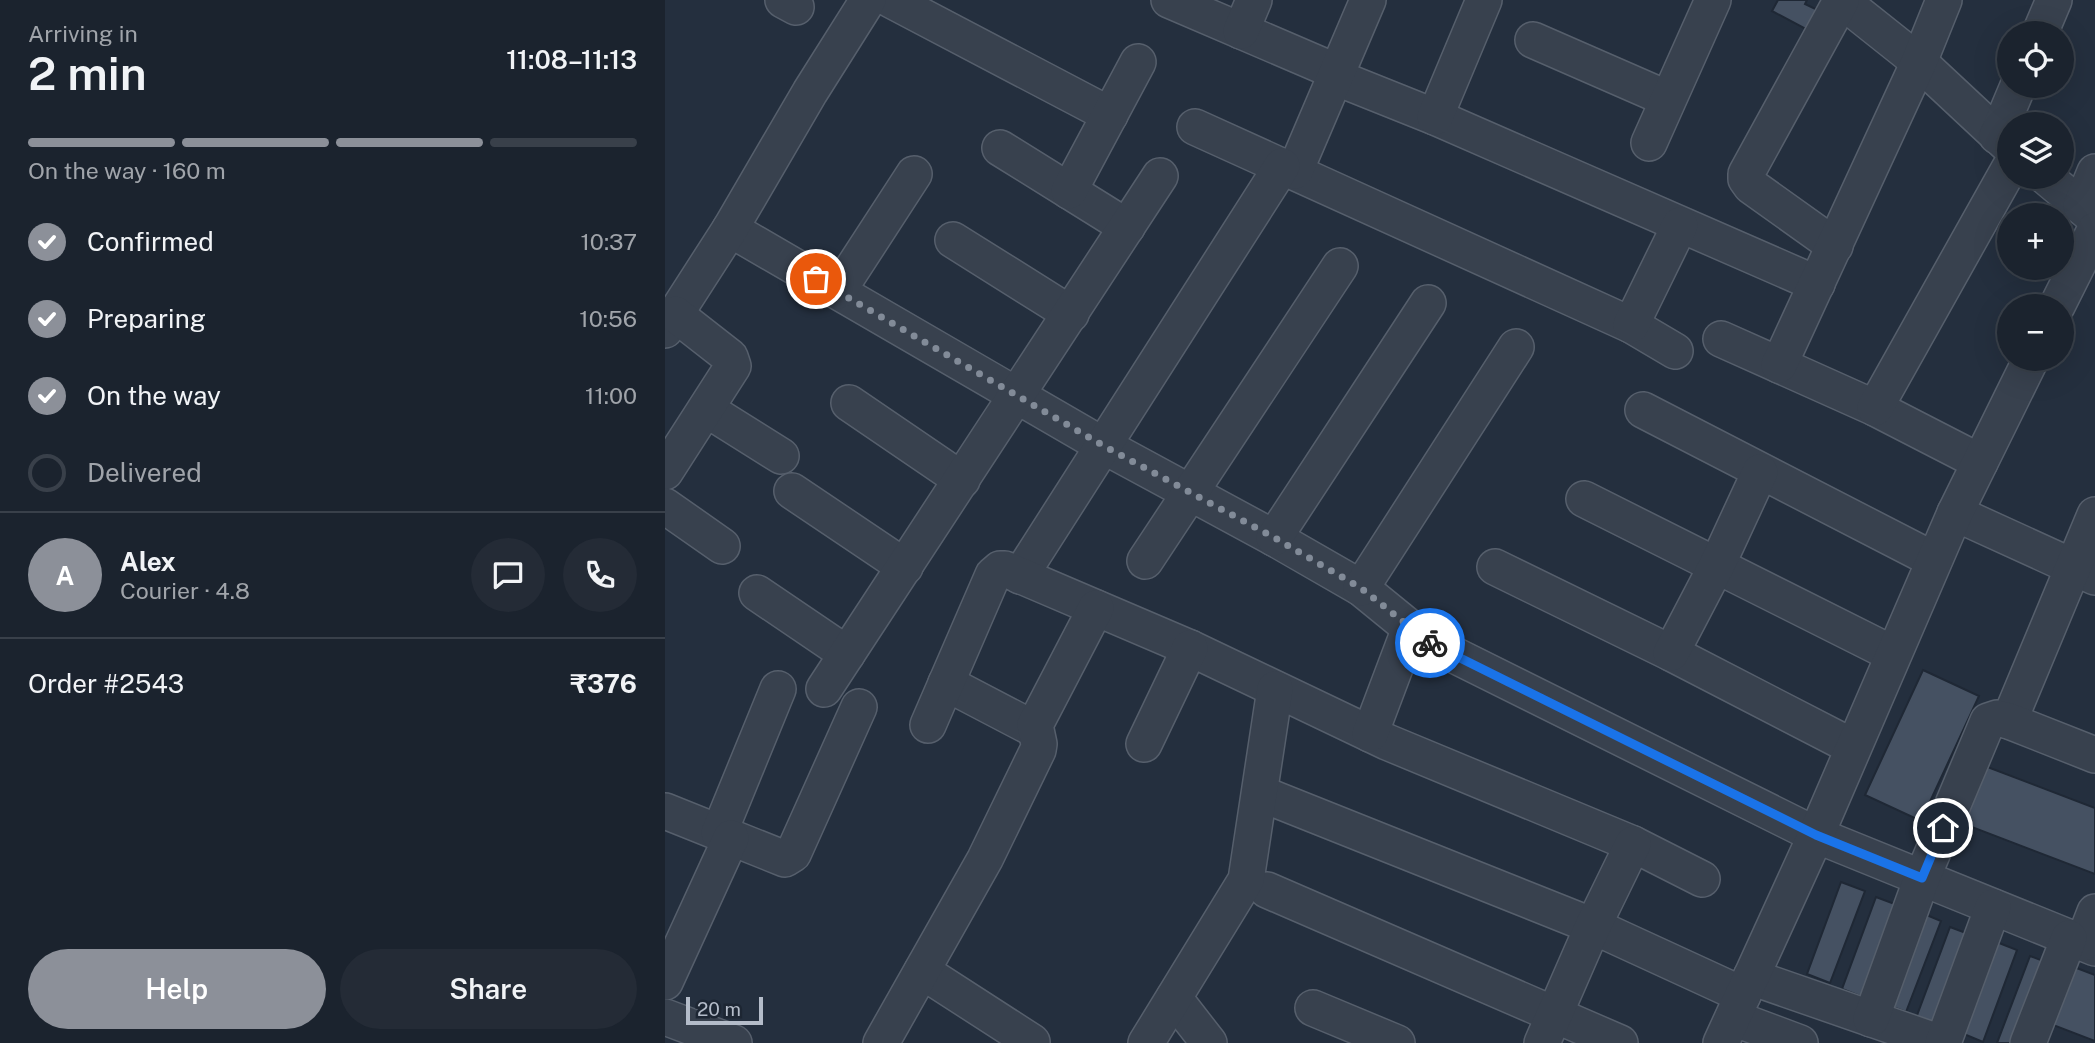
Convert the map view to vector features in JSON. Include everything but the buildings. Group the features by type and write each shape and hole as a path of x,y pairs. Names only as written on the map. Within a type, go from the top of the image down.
{"street":[{"path":"665,472 731,372 733,361 670,322 730,229 810,92 868,0"},
{"path":"891,0 1110,115"},
{"path":"1169,0 1247,15 1336,75 1817,284"},
{"path":"1020,576 1289,169 1336,75 1368,0"},
{"path":"1435,117 1484,0"},
{"path":"1779,365 1919,62 1944,0"},
{"path":"2045,21 2054,0"},
{"path":"1835,246 1751,186 1746,179 1841,1 1919,62 1997,135"},
{"path":"1649,143 1704,3"},
{"path":"1534,40 1668,99"},
{"path":"1069,191 1138,62"},
{"path":"1195,127 1632,326 1675,351"},
{"path":"1000,148 1127,227"},
{"path":"2062,294 2090,218 2095,172"},
{"path":"838,291 914,174"},
{"path":"824,689 1160,176"},
{"path":"1875,408 1998,189"},
{"path":"2059,189 2090,218"},
{"path":"1632,326 1679,225"},
{"path":"730,229 1104,446 1275,538 1361,588 1426,641 1816,835 1993,907 2086,935 2028,1043"},
{"path":"953,240 1070,314"},
{"path":"1145,561 1340,266"},
{"path":"1275,538 1428,303"},
{"path":"1721,339 1875,408 1980,462"},
{"path":"1361,588 1516,347"},
{"path":"1737,1008 1816,835 1955,513 2025,371"},
{"path":"849,403 962,480"},
{"path":"706,409 781,456"},
{"path":"1643,410 1934,560"},
{"path":"1671,653 1717,565 1760,472"},
{"path":"792,491 905,567"},
{"path":"1584,499 1893,654"},
{"path":"665,506 722,546"},
{"path":"1955,513 2084,573"},
{"path":"2009,721 2084,573 2095,515"},
{"path":"1495,567 1671,653 1853,747"},
{"path":"928,725 996,571 1005,569 1190,648 1370,734 1633,844 1702,879"},
{"path":"757,593 847,654"},
{"path":"1034,729 1096,608"},
{"path":"1370,734 1410,628"},
{"path":"1144,744 1190,648"},
{"path":"881,1043 985,859 1038,750 1039,744 1034,729 946,683"},
{"path":"1146,1043 1246,880 1275,688"},
{"path":"665,982 725,836 778,689"},
{"path":"667,816 785,859 793,854 859,707"},
{"path":"1871,1019 1922,878 1988,721 1997,718 2009,721 2095,755"},
{"path":"1272,798 1593,926 1800,1043"},
{"path":"1548,1029 1593,926 1633,844"},
{"path":"1267,890 1548,1029 1620,1043"},
{"path":"1737,1008 1871,1019 1942,1043 1993,907"},
{"path":"922,971 1031,1042"},
{"path":"1174,998 1209,1043"},
{"path":"1313,1008 1397,1043"},
{"path":"682,1029 734,1043"}],"way so far":[{"path":"816,279 1104,446 1275,538 1361,588 1430,643"}],"route":[{"path":"1430,643 1816,835 1922,878 1943,828"}]}
